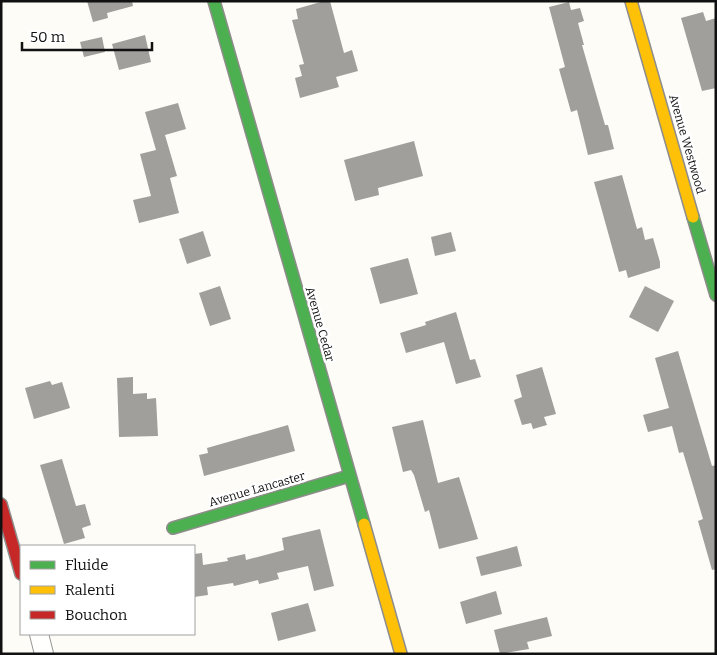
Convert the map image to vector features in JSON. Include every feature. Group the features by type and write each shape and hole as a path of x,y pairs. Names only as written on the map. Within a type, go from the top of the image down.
{"street":[{"name":"Avenue Cedar","path":"214,1 401,654"},
{"name":"Avenue Westwood","path":"631,1 716,295"},
{"name":"Avenue Lancaster","path":"173,528 349,476"},
{"path":"1,504 20,570"},
{"path":"38,635 44,654"}],"building":[{"path":"87,1 132,1 133,6 107,13 108,18 93,22"},
{"path":"330,1 344,53 352,50 358,71 336,77 339,87 300,98 295,78 302,76 299,65 304,64 292,20 298,19 296,9"},
{"path":"569,2 571,10 580,8 584,21 578,23 584,45 582,45 605,125 608,125 614,149 588,155 577,110 571,112 559,69 565,67 549,7"},
{"path":"703,12 706,21 716,18 716,88 702,91 681,18"},
{"path":"145,35 151,62 119,70 112,44"},
{"path":"102,37 105,52 84,57 80,42"},
{"path":"178,103 186,129 165,135 177,176 170,178 179,213 139,223 133,200 151,196 140,154 156,150 145,112"},
{"path":"414,141 423,176 378,188 379,195 355,201 344,160"},
{"path":"622,175 637,229 642,227 645,240 653,238 660,262 660,268 628,278 626,270 619,272 594,182"},
{"path":"203,231 211,256 187,264 179,239"},
{"path":"451,232 456,251 435,256 431,237"},
{"path":"408,258 418,294 380,304 370,268"},
{"path":"220,286 231,319 210,326 199,293"},
{"path":"645,286 674,301 658,332 629,317"},
{"path":"456,312 470,360 475,359 481,377 456,384 444,342 406,353 400,333 426,325 425,322"},
{"path":"678,351 712,466 716,465 716,569 712,570 698,521 703,519 683,452 679,453 672,426 648,432 643,415 669,408 655,358"},
{"path":"542,367 556,414 544,417 547,425 533,429 531,423 522,425 514,400 522,397 516,375"},
{"path":"133,377 133,394 147,393 147,399 156,398 158,436 119,437 117,378"},
{"path":"50,381 52,385 62,382 70,408 34,419 25,388"},
{"path":"423,420 438,483 459,477 478,539 439,549 429,510 425,512 414,475 411,470 403,472 392,427"},
{"path":"288,425 295,451 204,476 199,455 208,453 207,448"},
{"path":"62,459 76,506 85,504 91,525 82,528 85,538 64,544 40,465"},
{"path":"320,529 334,586 314,591 308,566 277,573 279,579 259,584 258,580 234,586 233,583 207,587 208,595 195,597 195,554 202,553 203,565 228,561 227,558 245,554 246,560 284,550 282,538"},
{"path":"517,546 522,566 481,576 476,557"},
{"path":"496,591 502,614 466,624 460,602"},
{"path":"308,603 316,631 278,641 271,613"},
{"path":"547,617 552,636 527,642 529,649 500,654 494,630"}],"traffic: fast":[{"path":"214,1 364,524"},
{"path":"693,217 716,295"},
{"path":"173,528 349,476"}],"traffic: slow":[{"path":"631,1 693,217"},
{"path":"364,524 401,654"}],"traffic: jam":[{"path":"1,504 20,570"}]}
